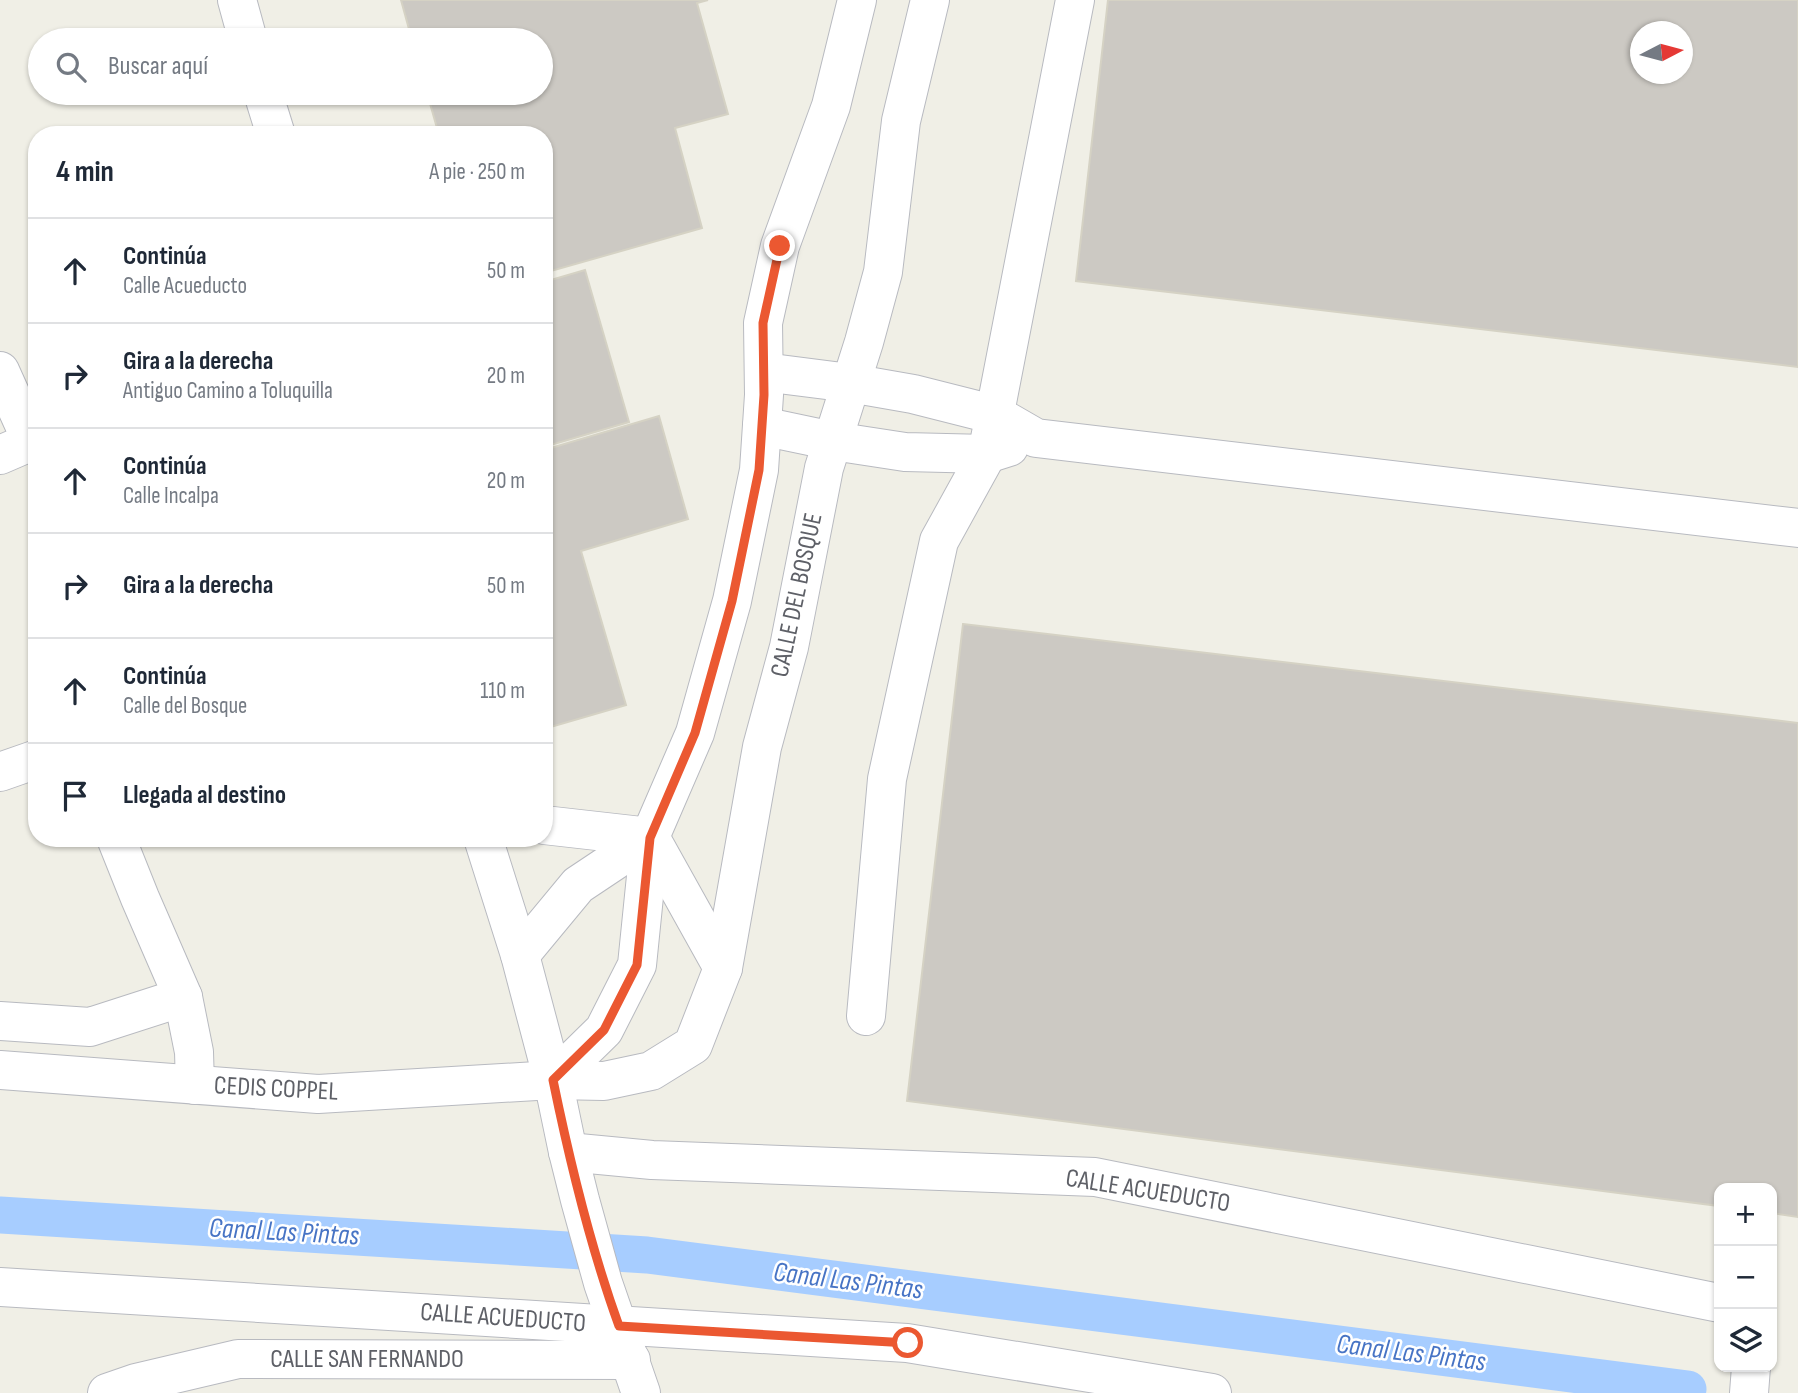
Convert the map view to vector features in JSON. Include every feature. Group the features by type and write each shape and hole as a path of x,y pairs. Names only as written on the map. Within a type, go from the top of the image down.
{"street":[{"path":"237,0 245,28"},
{"path":"553,1080 604,1030 637,965 650,838 695,733 732,601 759,470 764,372 763,323 780,246 831,106 857,0"},
{"name":"CALLE DEL BOSQUE","path":"553,1080 604,1081 651,1071 693,1045 723,968 762,747 789,647 824,468 883,272 901,121 930,0"},
{"path":"866,1016 887,779 939,541 987,454 1075,0"},
{"path":"266,105 272,126"},
{"path":"0,371 23,445"},
{"path":"764,372 913,394 996,415 1036,438 1798,528"},
{"path":"762,426 905,452 987,454 1036,438"},
{"path":"0,772 28,762"},
{"path":"553,826 650,838"},
{"path":"520,955 578,885 650,838"},
{"path":"650,838 723,968"},
{"path":"120,847 183,997 194,1052 195,1085"},
{"path":"486,847 520,955 603,1283 631,1360"},
{"path":"0,1021 90,1027 183,997"},
{"name":"CEDIS COPPEL","path":"0,1070 318,1094 553,1080"},
{"name":"CALLE ACUEDUCTO","path":"568,1152 652,1160 1095,1177 1714,1302"},
{"name":"CALLE ACUEDUCTO","path":"0,1287 631,1360 908,1343 1212,1393"},
{"name":"CALLE SAN FERNANDO","path":"107,1393 136,1383 239,1359 631,1360"},
{"path":"1749,1393 1751,1372"}],"building":[{"path":"401,0 708,0 697,3 728,114 675,128 702,228 553,270 553,126 436,126 430,105 553,105 553,28 409,28"},
{"path":"1108,0 1798,0 1798,367 1076,281"},
{"path":"585,270 629,422 553,444 553,279"},
{"path":"659,416 688,519 581,551 626,705 553,726 553,447"},
{"path":"963,624 1798,723 1798,1217 1777,1214 1777,1183 1714,1183 1714,1205 907,1101"}],"waterway":[{"name":"Canal Las Pintas","path":"0,1215 647,1255 1688,1389 1686,1393"}],"route":[{"path":"780,246 763,323 764,395 759,470 732,601 695,733 650,838 637,965 604,1030 553,1080 580,1200 603,1283 619,1326 908,1343"}]}
